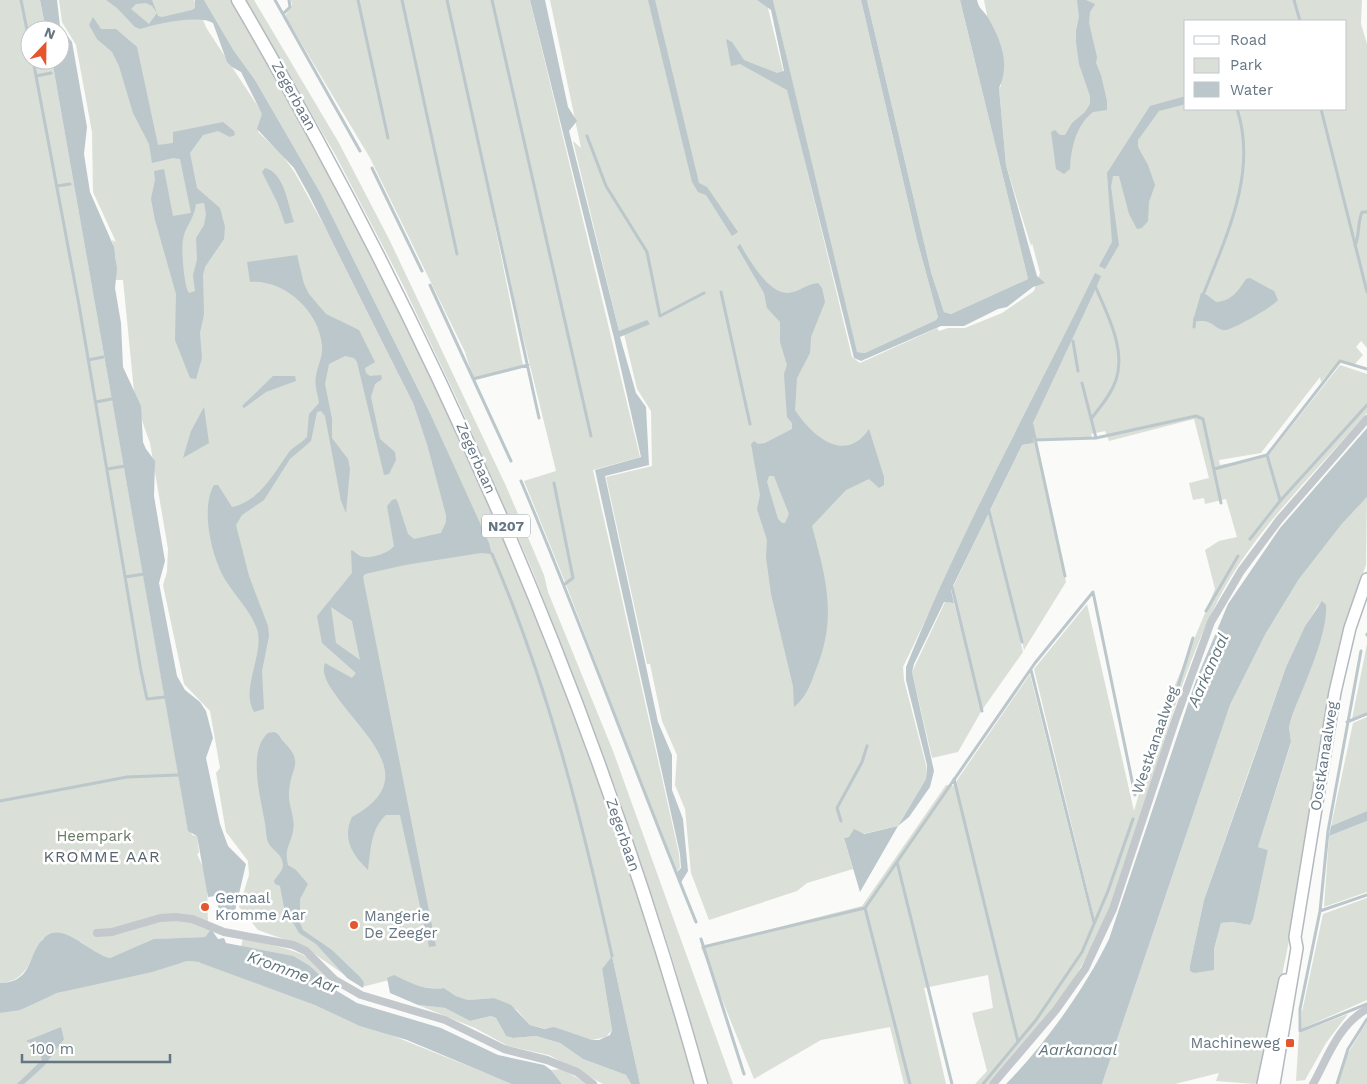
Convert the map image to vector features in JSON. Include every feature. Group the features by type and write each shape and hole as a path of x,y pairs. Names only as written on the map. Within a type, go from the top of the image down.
{"main road":[{"name":"Zegerbaan","path":"238,0 286,82 370,237 431,359 495,498 589,734 638,877 701,1084"},
{"name":"Oostkanaalweg","path":"1274,1084 1297,948 1296,937 1334,692 1350,628 1367,579"},
{"name":"Oostkanaalweg","path":"1263,1084 1291,947 1296,937"}],"street":[{"name":"Westkanaalweg","path":"993,1084 1056,1010 1084,969 1113,909 1178,713 1211,622 1236,580 1279,520 1367,420"},
{"path":"97,933 112,932 168,918 192,919 211,927 267,941 293,945 306,951 335,980 361,995 444,1020 504,1049 547,1060 577,1072 593,1084"},
{"path":"1313,1084 1343,1029 1354,1017 1367,1010"}],"green space":[{"name":"Heempark","path":"0,0 40,0 44,20 20,20 20,70 54,70 186,818 192,835 197,836 199,853 197,854 207,876 208,928 211,929 205,937 156,939 110,958 93,952 81,942 43,938 22,974 9,982 0,983"},
{"path":"59,0 194,0 207,29 263,114 258,132 281,153 295,173 347,267 413,403 422,429 492,553 430,413 321,194 255,80 234,51 204,0 232,0 354,213 422,343 447,398 573,710 625,858 695,1084 640,1084 612,956 602,969 612,1030 606,1037 592,1040 530,1025 517,1010 494,998 468,1000 456,996 444,988 436,989 417,986 397,978 362,987 303,946 258,930 239,907 249,875 248,861 226,832 216,773 220,768 210,711 184,684 163,585 167,572 168,549 150,443 135,401 123,280 116,280 116,259 112,240 116,242 93,192 92,132 76,45 70,35 70,20 62,20"},
{"path":"245,0 254,0 339,143 390,241 506,486 544,575 548,592 613,751 733,1084 708,1084 671,954 618,795 533,572 457,399 402,283 336,156"},
{"path":"291,0 530,0 640,457 593,470 679,854 680,868 676,872 565,582 524,481 556,471 492,211 523,365 473,378 465,352 370,158 285,16 292,5"},
{"path":"550,0 766,0 852,357 860,363 937,328 939,331 948,328 965,328 1002,313 1034,291 1040,273 1006,165 999,88 1001,86 984,0 1362,0 1361,24 1367,44 1367,348 1361,341 1356,347 1363,355 1354,365 1340,360 1321,382 1320,377 1261,453 1219,460 1220,465 1268,456 1340,365 1367,374 1367,413 1268,525 1233,574 1218,600 1198,642 1182,686 1141,820 1110,908 1090,950 1057,1004 1017,1054 988,1084 975,1084 987,1071 972,1013 993,1008 988,975 924,988 946,1084 904,1084 890,1027 821,1040 754,1079 701,947 862,906 946,785 953,786 1030,674 1093,925 1095,921 1034,669 1087,604 1134,811 1160,721 1215,589 1205,550 1219,541 1237,537 1226,499 1205,504 1204,498 1193,500 1189,483 1209,478 1194,419 1109,441 1105,431 1091,434 1092,437 1036,440 1035,434 1015,433 903,667 904,680 926,765 926,779 898,826 844,838 853,869 807,883 797,891 709,920 691,873 685,809 675,785 677,755 662,721 650,664 647,664 606,477 652,466 651,411 637,389 623,330 619,331 573,141 581,148"},
{"path":"773,0 861,0 917,240 938,317 936,320 865,353 857,352 854,347"},
{"path":"867,0 960,0 1028,279 951,314 944,312 931,272"},
{"path":"1035,443 1066,582 1024,650 990,511 1022,445"},
{"path":"1367,497 1366,565 1348,616 1329,693 1295,910 1262,1077 1255,1084 1216,1081 1219,1073 1175,1084 1102,1084 1230,705 1266,633 1299,579 1341,525","holes":["1319,604 1321,635 1292,716 1289,727 1291,743 1258,847 1268,850 1250,925 1232,922 1221,923 1214,949 1214,970 1190,965 1204,900 1247,776 1286,667 1305,626"]},
{"path":"989,512 1023,652 982,710 958,752 932,758 912,672 945,602 954,603 981,706 953,587"},
{"path":"1367,644 1367,713 1352,719"},
{"path":"1367,717 1367,811 1331,826 1353,723"},
{"path":"1367,821 1367,892 1324,907 1329,836"},
{"path":"1367,898 1367,1000 1301,1029 1302,1012 1323,914"},
{"path":"243,938 285,948 309,958 329,977 337,991 310,966 241,947"},
{"path":"187,961 211,965 246,977 513,1084 0,1084 0,1013 57,993"},
{"path":"418,1005 445,1008 470,1021 491,1016 496,1018 506,1036 513,1038 536,1036 560,1043 583,1059 626,1075 631,1084 603,1084 549,1055 508,1046 475,1028"},
{"path":"1348,1014 1326,1043 1305,1080 1296,1081 1299,1033"},
{"path":"1367,1022 1367,1084 1338,1084 1348,1053"},
{"path":"562,1069 587,1084 562,1084 551,1070"}],"water":[{"path":"40,0 57,0 59,20 44,20"},
{"path":"106,0 152,0 157,13 158,16 162,17 192,10 195,8 195,0 204,0 234,51 255,80 321,194 430,413 489,543 492,554 481,553 405,565 365,574 363,577 436,946 429,947 400,815 386,815 377,827 372,841 368,870 357,858 350,846 348,832 352,817 373,802 383,787 385,771 380,756 370,739 327,681 324,674 325,663 352,678 356,673 322,643 317,616 352,573 351,550 362,557 368,557 385,553 394,546 387,506 392,500 396,499 408,534 414,539 441,533 446,522 446,515 427,444 413,403 309,195 294,168 257,129 262,114 241,72 227,62 213,23 198,19 140,29 135,27 117,8","holes":["146,3 152,6 157,13 149,24 131,9 136,4","331,607 352,621 360,660 336,643"]},
{"path":"530,0 545,0 568,107 577,121 569,131 619,331 647,320 650,324 620,337 636,393 646,407 649,465 605,476 658,722 672,755 672,790 683,819 688,871 680,884 676,873 681,868 680,854 595,470 641,457 614,338"},
{"path":"648,0 655,0 699,183 707,187 738,232 732,236 706,195 698,192 692,182"},
{"path":"757,0 773,0 857,352 865,353 936,320 938,317 917,240 861,0 867,0 931,272 944,312 951,314 1028,279 960,0 977,0 992,24 1000,42 1004,69 999,88 1006,165 1037,276 1045,283 1033,287 1007,307 998,309 964,326 941,326 861,361 854,358 787,90 740,64 731,66 726,39 732,42 744,60 777,73 784,71 771,10"},
{"path":"1077,0 1086,0 1095,4 1090,12 1089,23 1097,57 1096,63 1107,101 1107,110 1093,112 1082,123 1073,145 1070,169 1064,174 1056,169 1051,132 1055,130 1060,135 1065,135 1072,123 1085,112 1090,104 1090,96 1079,64 1076,42 1079,17"},
{"path":"93,17 101,29 116,29 137,47 158,145 173,143 173,132 223,122 234,131 235,135 230,137 218,131 203,135 190,153 197,188 220,208 225,227 224,239 205,267 203,275 204,314 200,333 202,358 196,379 190,378 175,340 176,294 151,199 155,180 154,171 164,169 173,216 191,213 180,159 173,158 152,163 149,144 133,113 119,66 112,52 97,39 89,25","holes":["204,203 206,214 204,225 196,238 197,260 193,275 195,291 189,293 183,267 182,244 196,204"]},
{"path":"70,39 87,127 84,154 90,192 114,247 117,269 115,288 121,323 123,367 141,406 143,442 155,461 154,496 165,561 159,583 177,676 185,690 200,702 206,711 213,738 206,758 220,824 228,846 246,864 234,915 220,916 216,896 208,897 197,836 188,831 54,70 70,70"},
{"path":"1184,97 1184,105 1159,111 1138,140 1138,147 1148,165 1155,185 1149,202 1148,221 1142,228 1137,229 1129,214 1119,176 1113,176 1111,187 1119,245 1105,269 1099,266 1112,242 1107,173 1150,106"},
{"path":"265,168 272,171 281,183 294,222 285,224 278,204 262,172"},
{"path":"740,244 766,282 781,292 788,293 818,283 822,288 825,302 811,337 810,353 797,378 795,410 810,429 820,437 829,443 840,446 850,445 860,440 869,429 884,477 884,485 879,488 869,479 846,490 812,526 822,563 828,616 822,652 809,687 802,699 794,707 793,686 771,594 766,557 767,540 757,509 760,495 751,444 754,441 758,444 765,443 792,429 792,423 787,417 784,374 787,365 780,342 780,322 767,308 764,293 737,247","holes":["769,476 774,476 789,514 785,523 778,519 767,482"]},
{"path":"297,255 304,284 309,294 326,314 359,330 375,362 365,368 366,373 370,376 381,375 382,379 375,384 371,397 380,439 395,452 396,460 389,474 384,475 357,362 354,358 345,356 329,364 325,384 332,419 332,438 348,459 350,469 346,513 341,501 325,416 321,411 317,412 311,441 290,459 264,500 242,515 236,525 249,576 268,626 269,636 262,671 264,709 254,712 250,703 250,693 258,649 257,629 247,610 226,581 216,560 210,534 208,507 214,485 218,485 232,507 251,499 272,477 289,452 307,437 309,414 319,403 315,382 322,349 319,332 307,309 287,292 263,282 250,282 247,262"},
{"path":"1095,273 1101,276 1032,425 1034,443 1022,445 951,590 954,603 944,602 914,664 912,672 934,771 930,787 909,817 898,826 926,779 927,765 906,680 906,667 949,567"},
{"path":"1250,278 1274,291 1278,300 1253,317 1225,330 1206,321 1193,321 1201,293 1216,302 1226,300 1234,295 1246,279"},
{"path":"273,376 295,376 296,381 266,392 244,408 242,406"},
{"path":"204,407 209,443 183,458 191,431"},
{"name":"Aarkanaal","path":"1367,428 1367,497 1341,525 1299,579 1266,633 1230,705 1102,1084 1006,1084 1050,1034 1088,977 1109,939 1196,680 1228,604 1280,528"},
{"path":"1322,601 1326,605 1323,631 1314,661 1292,716 1289,727 1291,742 1258,847 1268,850 1253,919 1250,925 1232,922 1221,923 1214,949 1214,970 1194,973 1190,971 1190,965 1204,900 1286,667 1305,626"},
{"path":"274,732 278,734 289,748 295,760 289,793 294,826 287,855 288,865 296,870 308,884 300,899 300,923 303,930 332,950 361,978 364,983 363,988 347,978 316,944 299,933 284,907 280,886 275,884 274,881 281,871 283,864 281,857 267,840 257,776 258,751 268,733"},
{"path":"1367,811 1367,821 1329,836 1331,826"},
{"path":"898,826 860,892 844,838 849,837 854,829 864,834"},
{"name":"Kromme Aar","path":"211,929 218,939 224,938 226,943 293,956 310,966 337,991 357,1003 441,1028 498,1055 544,1065 551,1070 562,1084 512,1084 407,1040 360,1026 315,1005 198,962 187,961 152,972 57,993 20,1010 0,1013 0,983 12,981 26,971 36,948 48,935 62,933 110,958 154,939 205,937"},
{"path":"612,956 640,1084 631,1084 626,1075 583,1059 560,1043 536,1036 513,1038 506,1036 496,1018 491,1016 470,1021 445,1008 418,1005 390,993 387,978 394,975 424,987 444,988 456,996 468,1000 494,998 511,1005 530,1025 545,1029 554,1027 592,1040 599,1040 610,1035 612,1030 602,969"},
{"path":"61,1027 64,1039 44,1066 24,1084 17,1084 42,1060 39,1046 26,1041"}],"waterway":[{"path":"21,0 25,20"},
{"path":"275,0 360,151"},
{"path":"283,14 290,7 289,0"},
{"path":"358,0 388,138"},
{"path":"402,0 457,254"},
{"path":"447,0 539,418"},
{"path":"492,0 591,436"},
{"path":"1294,0 1300,20"},
{"path":"35,70 79,305 141,671 147,699 165,697"},
{"path":"36,76 51,73"},
{"path":"1203,295 1229,227 1242,180 1243,133 1237,110"},
{"path":"1321,110 1367,292"},
{"path":"587,136 606,186 647,252 660,316 704,293"},
{"path":"372,168 422,271"},
{"path":"57,186 70,184"},
{"path":"1355,246 1362,212 1367,212"},
{"path":"430,285 511,461"},
{"path":"1091,419 1111,391 1119,369 1119,357 1114,333 1096,288"},
{"path":"721,292 750,424"},
{"path":"1194,327 1195,318"},
{"path":"1073,341 1078,371"},
{"path":"88,360 103,357"},
{"path":"1214,469 1267,455 1340,361 1367,369"},
{"path":"473,379 528,365"},
{"path":"1082,383 1096,438"},
{"path":"96,402 111,399"},
{"path":"1250,539 1280,501 1367,405"},
{"path":"1035,440 1096,438 1196,416 1203,419 1221,503"},
{"path":"1032,425 1065,576"},
{"path":"1267,455 1280,500"},
{"path":"107,469 125,466"},
{"path":"521,481 696,922"},
{"path":"554,483 573,578 565,584"},
{"path":"989,511 1022,642"},
{"path":"492,554 530,652 561,752 612,956"},
{"path":"1206,611 1238,556"},
{"path":"125,577 144,574"},
{"path":"952,587 982,711"},
{"path":"865,908 1035,663 1093,592 1135,795"},
{"path":"1143,788 1169,716 1193,638"},
{"path":"1361,651 1328,831 1320,911 1300,1009 1300,1031 1367,1004"},
{"path":"1031,670 1094,923"},
{"path":"1347,722 1367,714"},
{"path":"841,821 837,808 862,762 867,746"},
{"path":"0,801 127,777 178,775"},
{"path":"954,779 1018,1042"},
{"path":"983,1084 1036,1020 1082,952 1108,891 1133,819"},
{"path":"897,862 952,1084"},
{"path":"1320,911 1367,895"},
{"path":"703,947 865,908 910,1084"},
{"path":"701,939 744,1074"},
{"path":"1337,1084 1348,1049 1367,1019"}],"place":[{"name":"Gemaal Kromme Aar","path":"205,907"},
{"name":"Mangerie De Zeeger","path":"354,925"},
{"name":"Machineweg","path":"1290,1043"}],"district":[{"name":"KROMME AAR","path":"102,856"}]}
